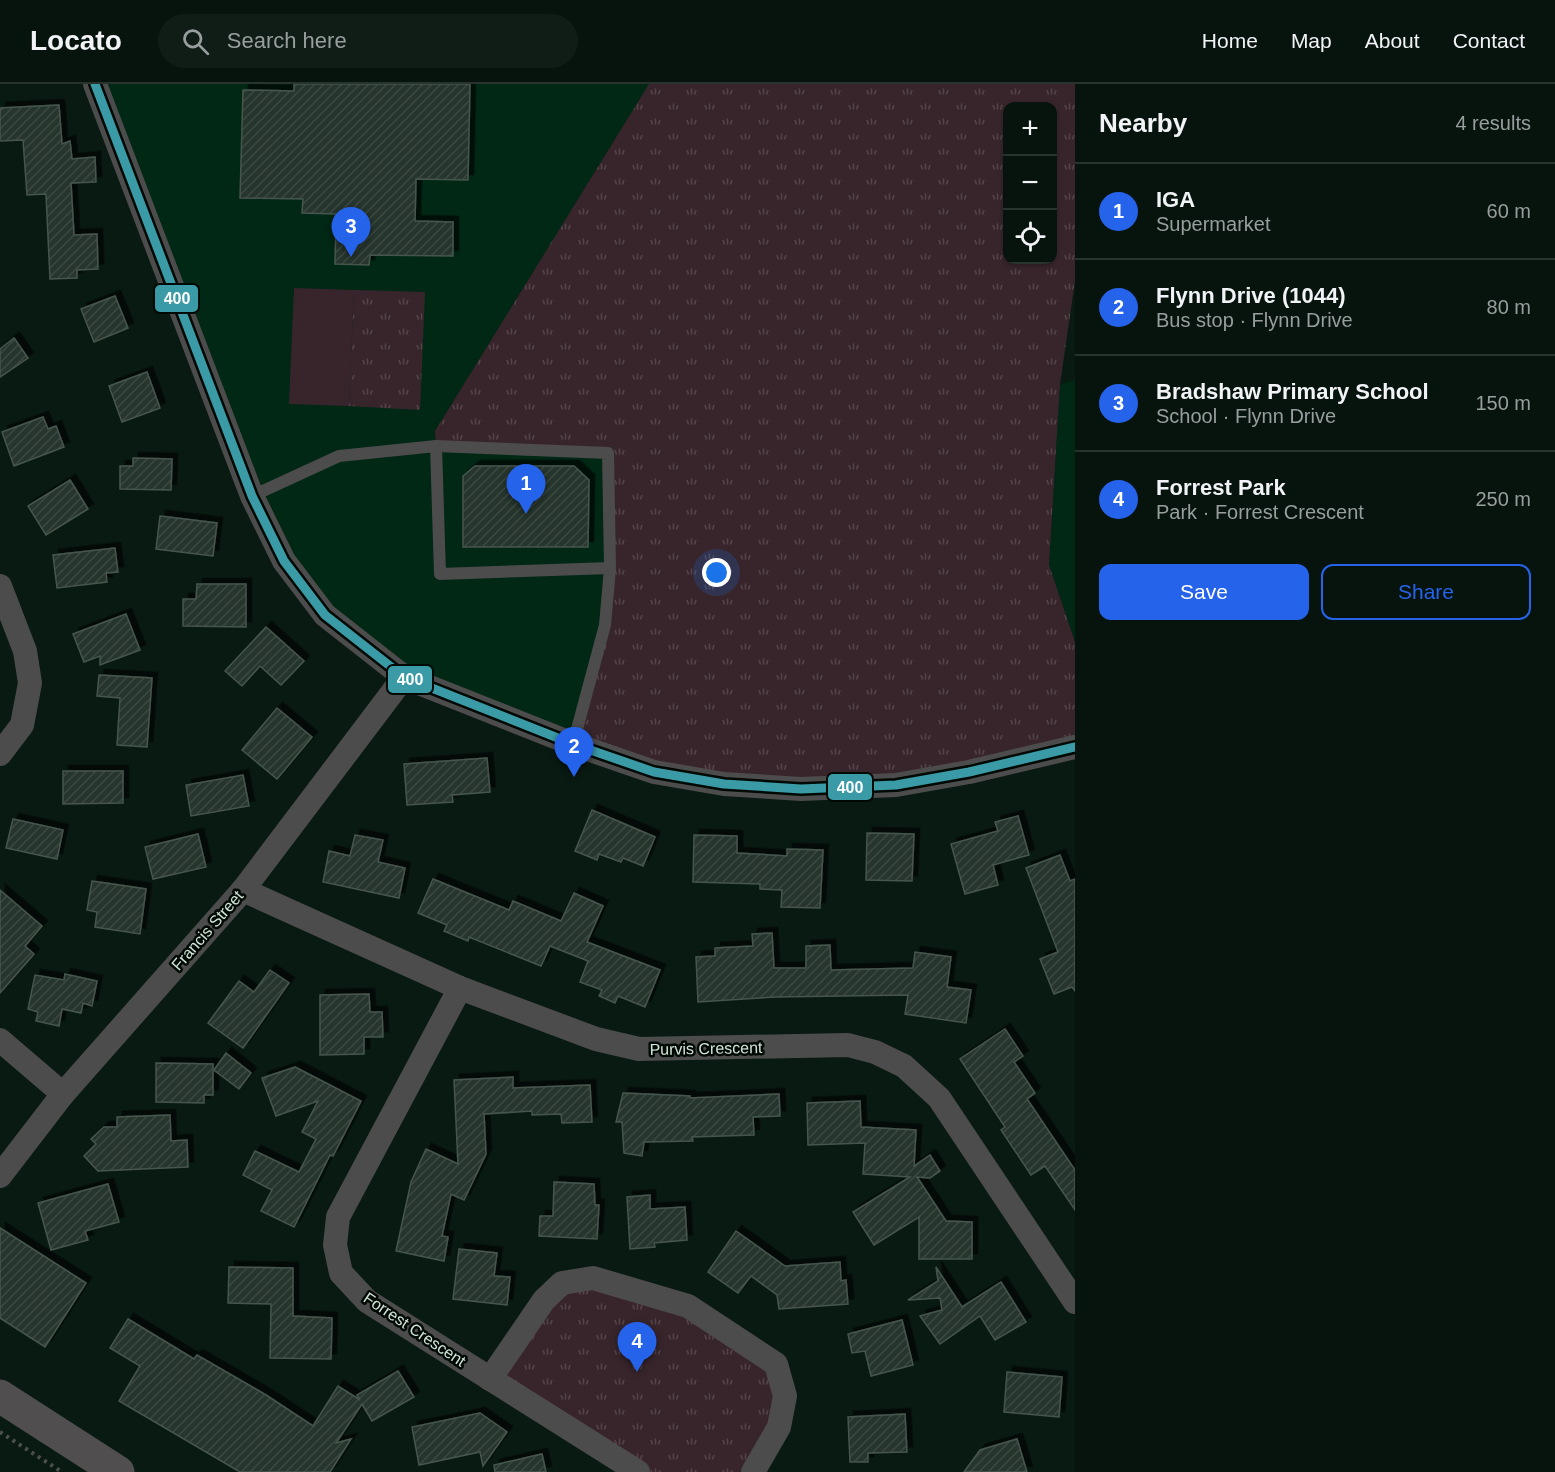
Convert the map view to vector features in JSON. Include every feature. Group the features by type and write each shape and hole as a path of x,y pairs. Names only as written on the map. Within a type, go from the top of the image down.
{"street":[{"path":"95,84 252,496 284,561 325,615 404,677 573,744 654,772 724,784 801,789 896,785 969,772 1075,747"},
{"path":"0,586 25,651 30,683 22,725 0,754"},
{"name":"Francis Street","path":"0,1176 63,1094 243,890 404,677"},
{"name":"Purvis Crescent","path":"243,890 459,988 596,1039 639,1049 848,1045 875,1052 904,1066 939,1098 1075,1302"},
{"name":"Forrest Crescent","path":"459,988 338,1217 335,1245 341,1272 367,1301 638,1472"},
{"path":"0,1040 63,1094"},
{"path":"490,1379 544,1300 562,1283 593,1278 688,1306 776,1364 785,1396 779,1426 753,1472"},
{"path":"0,1396 118,1472"}],"lane":[{"path":"252,496 339,456 436,446 609,453 610,568 605,625 573,744"},
{"path":"436,446 440,574 610,568"}],"path":[{"path":"0,1432 62,1472"}],"shaded area":[{"path":"95,84 649,84 435,431 608,453 605,625 573,744 404,677 284,561"},
{"path":"1075,380 1075,642 1049,565 1060,384"}],"green space":[{"path":"649,84 1075,84 1075,281 1060,384 1049,565 1075,642 1075,747 969,772 724,784 573,744 605,625 608,454 436,446 435,431"},
{"path":"294,288 354,290 349,406 289,404"},
{"path":"354,290 425,292 420,410 349,406"},
{"path":"562,1283 688,1306 776,1364 785,1396 753,1472 638,1472 490,1379"}],"building":[{"path":"294,84 470,84 468,180 416,179 415,221 453,222 453,256 370,255 369,265 335,264 336,214 302,213 303,199 240,198 243,90 294,91"},
{"path":"59,105 62,144 70,141 72,159 95,157 96,182 71,183 74,235 97,234 98,269 77,270 77,278 50,279 46,194 27,195 23,140 0,141 0,108"},
{"path":"115,296 128,328 94,342 81,309"},
{"path":"14,338 28,358 0,377 0,349"},
{"path":"147,372 160,408 122,422 109,386"},
{"path":"43,417 48,429 56,426 64,447 14,466 2,432"},
{"path":"133,458 172,459 171,490 120,489 120,466 133,466"},
{"path":"475,466 574,466 589,480 588,547 463,547 463,476"},
{"path":"70,480 88,509 46,535 28,506"},
{"path":"160,516 217,523 213,556 156,549"},
{"path":"115,548 118,572 106,573 107,582 57,588 53,555"},
{"path":"197,584 246,584 246,627 183,626 183,599 196,599"},
{"path":"126,614 140,650 100,665 100,656 84,662 73,634"},
{"path":"266,627 304,661 281,685 260,666 242,686 225,671"},
{"path":"99,675 152,678 147,747 117,745 120,698 97,696"},
{"path":"277,708 312,737 277,779 242,750"},
{"path":"487,758 490,792 452,795 453,802 407,805 404,764"},
{"path":"63,771 123,771 123,803 63,804"},
{"path":"243,775 249,806 191,816 186,785"},
{"path":"592,810 655,837 643,866 623,858 621,862 599,854 597,860 575,851"},
{"path":"1018,816 1029,855 993,865 998,885 965,894 951,844 998,831 995,822"},
{"path":"13,819 63,830 57,859 6,848"},
{"path":"867,833 914,834 912,881 866,880"},
{"path":"198,834 206,867 153,879 145,847"},
{"path":"355,835 383,840 378,862 405,868 399,898 323,882 329,851 350,856"},
{"path":"694,835 737,836 737,853 787,856 787,849 823,850 820,908 781,907 782,890 760,889 760,884 693,882"},
{"path":"1060,855 1070,881 1075,879 1075,991 1072,987 1054,994 1040,959 1058,952 1026,868"},
{"path":"433,879 509,910 513,901 561,921 574,893 603,906 587,942 660,970 645,1007 618,996 615,1003 599,996 602,990 580,982 588,961 550,946 541,966 469,937 468,941 444,931 447,925 418,913"},
{"path":"92,881 146,889 140,934 95,927 97,912 87,910"},
{"path":"0,890 42,926 25,946 34,954 0,993"},
{"path":"772,933 774,968 806,968 806,946 830,945 831,970 913,968 915,952 951,957 947,987 971,990 966,1023 905,1014 908,995 775,997 698,1002 696,957 715,956 715,948 753,946 752,934"},
{"path":"270,970 289,983 243,1048 208,1023 239,981 254,992"},
{"path":"65,974 97,981 92,1006 83,1003 81,1013 62,1009 59,1026 36,1021 38,1012 28,1009 35,975 64,980"},
{"path":"369,994 370,1012 382,1012 383,1037 364,1037 364,1054 320,1055 320,995"},
{"path":"1005,1029 1023,1056 1014,1062 1035,1093 1027,1099 1075,1170 1075,1210 1045,1166 1031,1175 1001,1130 1005,1127 960,1059"},
{"path":"226,1053 251,1073 239,1089 214,1070"},
{"path":"156,1063 213,1064 213,1095 204,1095 204,1103 156,1102"},
{"path":"295,1067 361,1101 333,1156 330,1155 294,1227 261,1211 272,1190 243,1175 255,1151 299,1172 316,1139 302,1132 318,1101 276,1116 262,1078"},
{"path":"513,1077 513,1088 590,1085 592,1122 562,1123 561,1114 532,1115 532,1111 484,1114 486,1154 464,1200 451,1194 442,1236 448,1237 444,1261 396,1251 411,1182 426,1149 458,1164 454,1080"},
{"path":"623,1093 690,1096 690,1098 779,1094 780,1116 753,1117 754,1135 692,1137 693,1141 644,1142 642,1156 624,1153 622,1122 616,1122"},
{"path":"860,1101 861,1127 916,1130 914,1166 930,1155 940,1171 930,1178 917,1177 946,1221 972,1222 972,1259 919,1259 919,1217 874,1245 853,1212 910,1177 863,1174 865,1143 808,1145 807,1103"},
{"path":"170,1115 171,1141 187,1140 188,1167 98,1171 84,1156 96,1144 91,1139 104,1127 117,1127 117,1117"},
{"path":"554,1182 594,1184 595,1205 599,1205 597,1239 539,1236 540,1216 553,1216"},
{"path":"108,1184 119,1222 85,1231 88,1240 51,1250 38,1203"},
{"path":"650,1195 650,1209 685,1207 687,1240 654,1243 655,1247 630,1249 627,1197"},
{"path":"0,1228 86,1283 45,1347 0,1318"},
{"path":"736,1231 785,1266 840,1262 841,1281 846,1280 848,1304 779,1309 777,1295 751,1276 738,1293 708,1272"},
{"path":"459,1249 497,1253 494,1276 510,1277 507,1305 453,1299"},
{"path":"229,1267 293,1268 293,1316 332,1318 331,1359 270,1358 271,1304 228,1303"},
{"path":"936,1267 962,1307 1001,1282 1026,1322 995,1340 980,1316 940,1344 920,1316 942,1310 940,1298 908,1300 938,1281"},
{"path":"128,1319 194,1359 197,1355 266,1395 313,1426 338,1386 360,1400 357,1395 398,1371 414,1397 372,1421 362,1404 336,1443 351,1439 330,1472 240,1472 119,1401 140,1366 110,1348"},
{"path":"902,1320 913,1365 871,1376 865,1351 852,1353 848,1334"},
{"path":"1007,1372 1062,1377 1059,1417 1004,1412"},
{"path":"480,1413 507,1432 483,1466 480,1452 419,1465 412,1427"},
{"path":"905,1414 907,1452 868,1453 868,1462 850,1462 848,1417"},
{"path":"1017,1439 1027,1472 964,1472 980,1450"},
{"path":"542,1454 546,1472 495,1472 494,1465"}],"transit line":[{"name":"400","path":"95,84 252,496 284,561 325,615 404,677 573,744 654,772 724,784 801,789 896,785 969,772 1075,747"}],"place":[{"name":"Bradshaw Primary School","path":"351,257"},
{"name":"IGA","path":"526,514"},
{"name":"Flynn Drive (1044)","path":"574,777"},
{"name":"Forrest Park","path":"637,1372"}]}
